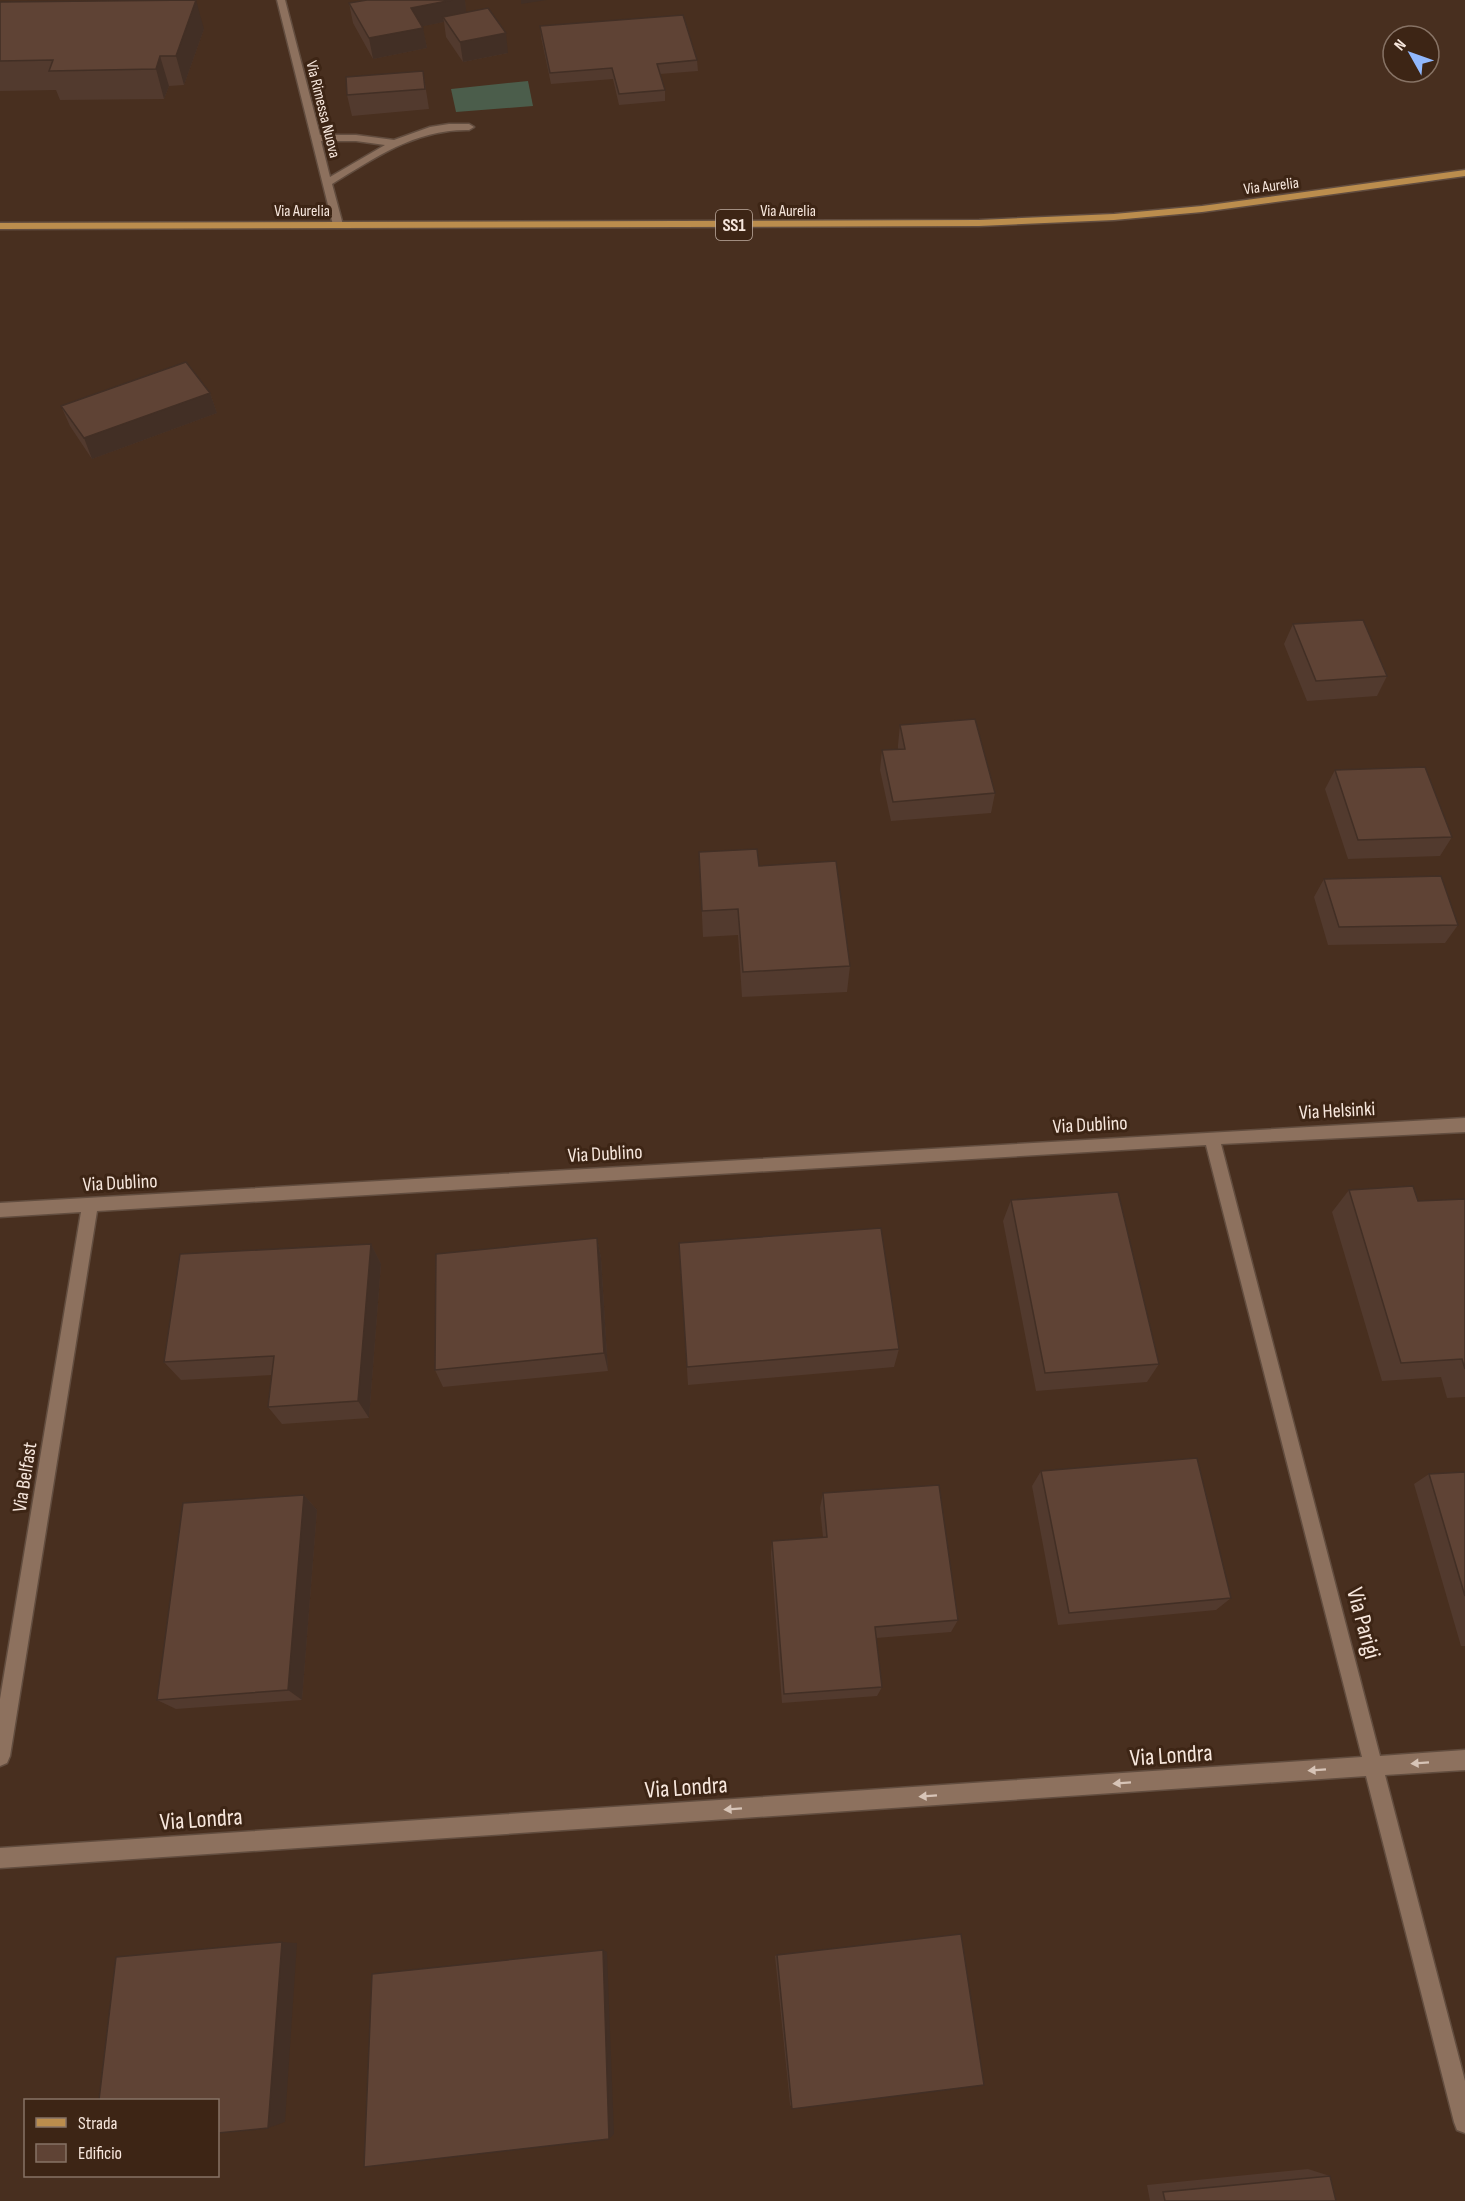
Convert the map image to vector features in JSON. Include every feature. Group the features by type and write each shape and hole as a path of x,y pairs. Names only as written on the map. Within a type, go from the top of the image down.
{"main road":[{"name":"Via Aurelia","path":"0,226 872,226 1030,221 1117,217 1210,207 1465,173"}],"street":[{"name":"Via Rimessa Nuova","path":"281,0 338,225"},
{"path":"327,183 394,143 422,133 455,126 469,127"},
{"path":"316,138 356,138 394,143"},
{"name":"Via Helsinki","path":"1212,1138 1465,1125"},
{"name":"Via Dublino","path":"0,1210 1212,1138"},
{"name":"Via Parigi","path":"1212,1138 1465,2122"},
{"name":"Via Belfast","path":"0,1756 90,1205"},
{"name":"Via Londra","path":"0,1858 1465,1760"}],"green space":[{"path":"528,81 533,106 456,112 451,89"}],"building":[{"path":"196,0 176,56 160,56 156,69 49,71 53,60 0,61 0,2"},
{"path":"367,0 452,0 411,8 423,28 369,38 349,3"},
{"path":"488,8 506,33 460,42 443,17"},
{"path":"683,15 697,60 657,64 665,90 619,94 612,68 550,73 540,26"},
{"path":"423,71 425,89 347,95 346,77"},
{"path":"186,362 210,393 84,438 61,406"},
{"path":"1363,620 1387,676 1316,681 1293,624"},
{"path":"975,719 995,793 893,802 882,750 905,749 900,725"},
{"path":"1425,767 1452,837 1358,840 1335,770"},
{"path":"757,849 759,866 836,861 850,966 743,972 738,909 702,911 699,852"},
{"path":"1441,876 1458,925 1339,927 1324,879"},
{"path":"1413,1186 1418,1201 1465,1199 1465,1369 1462,1359 1401,1363 1349,1190"},
{"path":"1118,1192 1159,1364 1045,1373 1011,1200"},
{"path":"881,1228 899,1349 687,1367 679,1243"},
{"path":"597,1238 604,1353 435,1370 436,1254"},
{"path":"371,1244 358,1401 268,1407 274,1356 164,1362 180,1254"},
{"path":"1197,1458 1231,1598 1069,1613 1041,1471"},
{"path":"1465,1472 1465,1596 1429,1474"},
{"path":"939,1485 958,1620 875,1627 882,1687 784,1694 772,1541 827,1537 823,1493"},
{"path":"304,1495 288,1690 157,1700 183,1503"},
{"path":"961,1934 984,2085 792,2109 777,1955"},
{"path":"282,1942 268,2128 219,2133 219,2099 99,2099 116,1957"},
{"path":"603,1950 609,2139 364,2167 372,1974"},
{"path":"1330,2176 1336,2201 1165,2201 1163,2192"}]}
